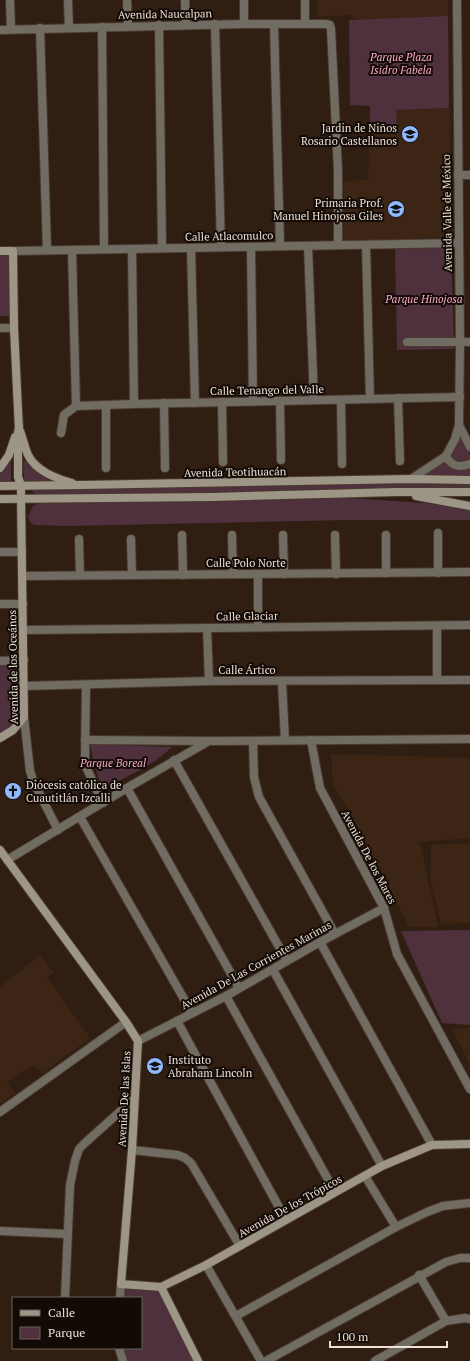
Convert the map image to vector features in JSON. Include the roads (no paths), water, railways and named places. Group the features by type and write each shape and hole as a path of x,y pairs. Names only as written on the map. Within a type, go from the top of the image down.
{"street":[{"path":"10,0 11,29"},
{"path":"68,0 69,28"},
{"path":"127,0 128,26"},
{"path":"185,0 186,25"},
{"path":"244,0 244,24"},
{"path":"305,0 305,24"},
{"name":"Avenida Valle de México","path":"411,479 446,456 455,439 459,426 460,342 456,0"},
{"path":"216,24 221,247"},
{"name":"Avenida Naucalpan","path":"0,30 216,24 330,25 337,163 338,245"},
{"path":"274,24 280,246"},
{"path":"159,25 162,248"},
{"path":"102,27 104,249"},
{"path":"40,28 47,250"},
{"path":"458,175 470,175"},
{"name":"Calle Atlacomulco","path":"0,251 459,243"},
{"path":"366,245 370,399"},
{"path":"308,246 314,400"},
{"path":"251,247 253,402"},
{"path":"191,248 195,403"},
{"path":"132,249 134,404"},
{"path":"61,433 64,415 76,406 72,250"},
{"path":"13,251 14,328 19,426 28,456 35,465 47,474 62,480 82,485"},
{"path":"0,328 14,328"},
{"path":"407,342 470,342"},
{"name":"Calle Tenango del Valle","path":"76,406 460,397"},
{"path":"398,398 400,461"},
{"path":"341,400 342,464"},
{"path":"280,401 281,460"},
{"path":"222,402 223,462"},
{"path":"164,403 165,468"},
{"path":"106,405 106,468"},
{"path":"0,468 9,455 19,426"},
{"name":"Avenida de los Oceános","path":"19,426 18,477 21,485 24,717 30,771 34,783 58,830"},
{"name":"Avenida Valle de México","path":"459,426 470,447"},
{"path":"446,456 449,462 455,466 470,464"},
{"name":"Avenida Teotihuacán","path":"0,486 411,479 470,480"},
{"path":"397,492 470,506"},
{"path":"0,499 470,492"},
{"path":"438,532 438,573"},
{"path":"182,535 183,574"},
{"path":"232,535 234,574"},
{"path":"283,535 284,574"},
{"path":"335,535 336,574"},
{"path":"386,535 386,573"},
{"path":"79,539 80,575"},
{"path":"131,539 132,575"},
{"path":"0,552 22,552"},
{"name":"Calle Polo Norte","path":"23,576 470,572"},
{"path":"258,574 258,627"},
{"path":"0,604 23,604"},
{"name":"Calle Glaciar","path":"24,630 470,625"},
{"path":"437,626 438,680"},
{"path":"208,628 209,681"},
{"path":"0,661 24,660"},
{"name":"Calle Ártico","path":"24,686 209,681 282,682 470,680"},
{"path":"282,682 284,740"},
{"path":"86,685 84,759 102,803"},
{"path":"0,738 13,730 24,717"},
{"path":"85,740 210,741 470,739"},
{"path":"253,740 254,778 259,797 335,934"},
{"name":"Avenida De los Mares","path":"311,740 320,788 384,908 397,954 470,1089"},
{"path":"7,860 174,760 210,741"},
{"path":"174,760 287,961"},
{"path":"127,788 239,988"},
{"path":"80,817 192,1013"},
{"name":"Avenida De las Islas","path":"0,850 126,1022 138,1041 132,1150 120,1297"},
{"name":"Avenida De Las Corrientes Marinas","path":"138,1041 226,996 320,942 384,908"},
{"path":"320,942 432,1145"},
{"path":"273,970 382,1166"},
{"path":"226,996 335,1192"},
{"path":"177,1021 286,1220"},
{"path":"0,1112 126,1022"},
{"path":"65,1297 70,1185 75,1161 79,1150 86,1142 134,1099"},
{"name":"Avenida De los Trópicos","path":"161,1287 206,1265 382,1166 432,1145 470,1144"},
{"path":"132,1150 178,1155 185,1158 191,1164 240,1246"},
{"path":"365,1176 396,1227"},
{"path":"236,1316 396,1227 427,1212 443,1206 470,1203"},
{"path":"0,1231 67,1234"},
{"path":"266,1361 419,1275 446,1262 460,1258 470,1258"},
{"path":"206,1265 261,1361"},
{"path":"419,1275 446,1321"},
{"path":"121,1284 161,1287 198,1361"},
{"path":"375,1361 446,1321 465,1318 470,1319"},
{"path":"119,1349 123,1361"}],"place":[{"name":"Jardin de Niños Rosario Castellanos","path":"410,134"},
{"name":"Primaria Prof. Manuel Hinojosa Giles","path":"396,209"},
{"name":"Diócesis católica de Cuautitlán Izcalli","path":"13,791"},
{"name":"Instituto Abraham Lincoln","path":"155,1066"}],"park label":[{"name":"Parque Plaza Isidro Fabela","path":"401,63"},
{"name":"Parque Hinojosa","path":"424,299"},
{"name":"Parque Boreal","path":"113,763"}]}
